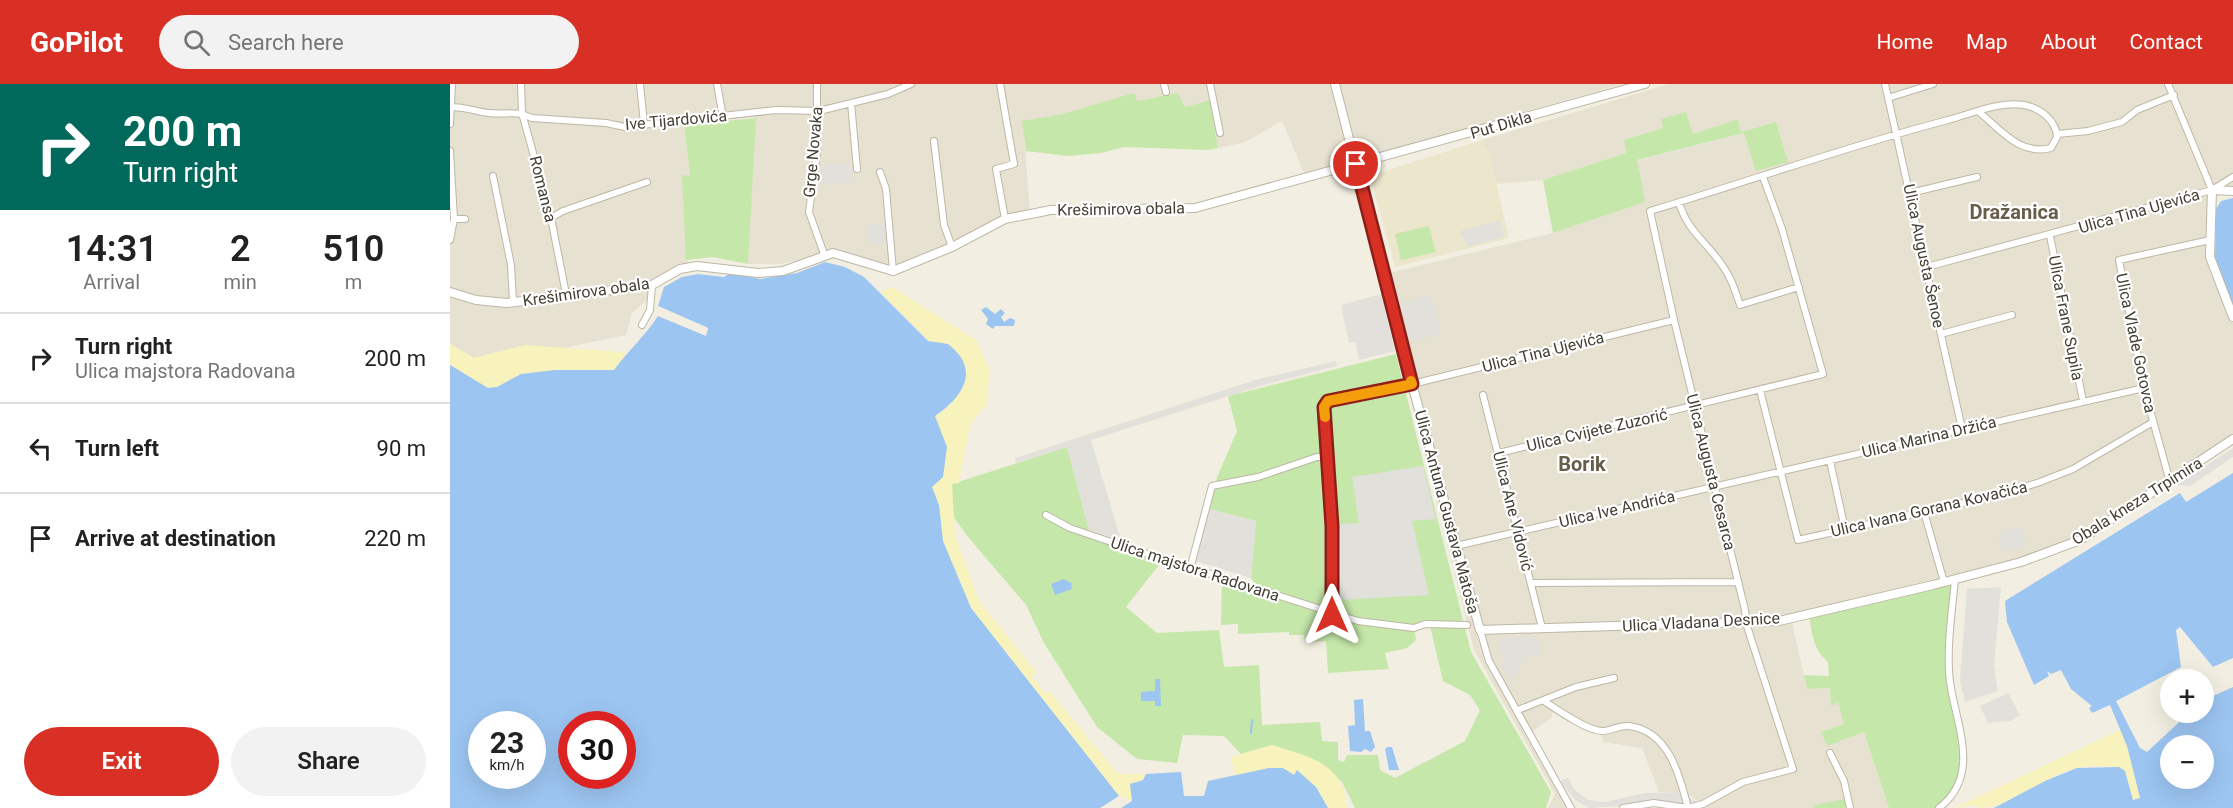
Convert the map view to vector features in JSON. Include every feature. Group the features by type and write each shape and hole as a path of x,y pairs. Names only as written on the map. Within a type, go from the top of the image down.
{"street":[{"path":"450,124 452,84"},
{"name":"Romansa","path":"520,84 522,113 551,218 566,294"},
{"path":"640,84 644,124"},
{"path":"717,84 723,117"},
{"name":"Grge Novaka","path":"817,84 819,111 817,153 809,212 824,254"},
{"name":"Ive Tijardovića","path":"450,107 468,107 489,113 522,113 532,118 625,127 776,110 819,111 888,94 911,84"},
{"path":"1000,84 1014,164 996,169 1005,219"},
{"path":"1164,84 1167,92"},
{"path":"1210,84 1220,134"},
{"name":"Ulica Antuna Gustava Matoša","path":"1335,84 1412,384 1489,661 1571,808"},
{"name":"Put Dikla","path":"1356,164 1645,84"},
{"name":"Ulica Augusta Šenoe","path":"1885,84 1962,429"},
{"path":"1888,98 1933,84"},
{"path":"2168,84 2212,190 2212,267 2233,317"},
{"path":"2057,134 2088,131 2122,122 2137,110 2174,95"},
{"path":"851,103 857,169"},
{"path":"1763,177 1799,286 1740,305 1732,281 1715,256 1687,225 1679,202 1896,133 2005,105 2025,105 2052,120 2057,134 2051,148 2039,151 2022,148 1979,112"},
{"path":"934,141 944,225 952,247"},
{"path":"450,151 454,219 450,240"},
{"name":"Krešimirova obala","path":"893,271 952,247 1005,219 1051,210 1195,208 1356,164"},
{"path":"824,254 843,254 893,271 886,189 880,172"},
{"path":"493,176 511,264 513,302"},
{"path":"1910,193 1977,177"},
{"name":"Ulica Tina Ujevića","path":"1927,267 2050,236 2212,190 2233,177"},
{"path":"551,218 563,211 647,182"},
{"path":"2212,190 2233,191"},
{"name":"Ulica Augusta Cesarca","path":"1679,202 1650,211 1674,320 1745,610 1746,623 1792,769 1743,782 1704,804 1688,808"},
{"path":"454,219 465,219"},
{"name":"Ulica Frane Supila","path":"2050,236 2083,401"},
{"name":"Ulica Vlade Gotovca","path":"2170,482 2144,388 2119,260 2211,240"},
{"name":"Krešimirova obala","path":"450,292 476,300 513,302 652,285 669,274 688,267 771,273 792,269 824,254"},
{"path":"642,325 650,310 652,285"},
{"name":"Ulica Cvijete Zuzorić","path":"1499,453 1823,374 1799,286"},
{"path":"1941,334 2012,315"},
{"name":"Ulica Tina Ujevića","path":"1412,384 1674,320"},
{"path":"1332,615 1328,457 1324,407 1328,401 1412,384"},
{"name":"Ulica Marina Držića","path":"1714,487 2144,388"},
{"path":"1760,390 1782,471"},
{"name":"Ulica Ane Vidović","path":"1483,394 1520,532 1542,628"},
{"name":"Ulica Ivana Gorana Kovačića","path":"1782,471 1798,540 2000,495 2062,474 2153,422"},
{"name":"Obala kneza Trpimira","path":"1955,580 2021,562 2080,540 2233,439"},
{"path":"1190,569 1212,486 1258,477 1317,457 1328,457"},
{"path":"1830,461 1845,529"},
{"name":"Ulica Ive Andrića","path":"1456,546 1714,487"},
{"path":"1924,512 1944,582"},
{"name":"Ulica majstora Radovana","path":"1046,515 1070,528 1332,615 1358,621 1414,628 1425,624 1467,625"},
{"path":"1939,808 1958,782 1965,747 1950,682 1955,580"},
{"name":"Ulica Vladana Desnice","path":"1480,630 1746,623 1809,615 1955,580"},
{"path":"1532,583 1737,582"},
{"path":"1518,710 1576,687 1614,678"},
{"path":"1544,701 1601,731 1631,726 1645,732 1663,745 1673,759 1688,808 1654,803 1623,808"},
{"path":"1830,753 1844,781 1850,808"}],"shaded area":[{"path":"450,84 1623,84 1477,125 1357,164 1385,274 1553,233 1644,202 1636,161 1745,133 1776,122 1741,132 1738,119 1693,134 1685,112 1663,128 1624,140 1626,153 1543,180 1497,184 1482,140 1669,84 2233,84 2233,189 2208,198 2215,261 2233,305 2233,439 2080,540 2021,562 1791,618 1807,689 1830,688 1831,705 1838,702 1844,724 1821,732 1827,746 1864,732 1889,808 1706,808 1692,797 1679,792 1659,792 1642,748 1603,742 1601,731 1553,708 1552,717 1531,733 1571,808 1548,808 1555,794 1474,650 1399,353 1348,167 1306,178 1282,121 1243,143 1218,148 1210,100 1184,107 1178,93 1136,101 1134,94 1063,114 1023,121 1030,213 1011,218 903,269 824,254 781,264 748,264 755,112 681,123 684,125 690,177 683,176 688,267 653,285 652,296 632,313 626,335 559,349 525,345 474,358 450,344"},
{"path":"1482,140 1489,152 1509,238 1395,267 1370,176"},
{"path":"850,163 851,182 821,185 820,167"},
{"path":"1501,220 1504,237 1467,247 1460,231"},
{"path":"886,222 889,241 869,245 868,225"},
{"path":"1381,294 1395,351 1359,360 1355,342 1349,343 1341,305"},
{"path":"1431,295 1441,334 1411,342 1401,303"},
{"path":"1336,361 1337,366 1257,387 1091,440 1121,540 1089,530 1067,447 1016,463 1015,458 1255,380"},
{"path":"2233,448 2233,457 2190,486 2176,485"},
{"path":"1423,466 1436,519 1412,521 1429,595 1339,600 1335,524 1359,523 1352,477"},
{"path":"1209,509 1256,521 1251,578 1195,561"},
{"path":"2020,526 2027,544 2003,552 1997,535"},
{"path":"2001,587 1994,665 1998,691 1965,702 1960,680 1967,589"},
{"path":"1537,636 1540,656 1528,655 1510,680 1501,664 1506,655 1500,653 1501,638"},
{"path":"2008,693 2020,715 2010,721 1988,723 1980,706"},
{"path":"1568,778 1574,789 1588,800 1605,802 1645,793 1679,792 1707,807 1688,808 1671,803 1589,808 1575,800 1563,785 1561,780"}],"green space":[{"path":"1134,93 1137,101 1178,93 1185,107 1210,100 1218,148 1209,150 1124,147 1101,153 1067,156 1026,151 1022,121 1063,114"},
{"path":"1686,112 1693,134 1738,119 1741,132 1776,122 1788,162 1756,171 1744,133 1637,160 1645,202 1553,233 1543,180 1626,153 1624,140 1663,128 1661,119"},
{"path":"756,118 748,264 713,257 686,260 682,175 690,176 684,125"},
{"path":"1429,226 1436,252 1401,260 1395,234"},
{"path":"1396,354 1471,652 1551,792 1546,808 1355,808 1342,782 1319,762 1272,745 1241,754 1224,736 1183,735 1177,763 1137,759 1097,727 1044,643 1026,605 953,516 952,484 1067,447 1089,530 1162,561 1126,607 1157,633 1219,630 1224,667 1259,665 1262,725 1320,722 1322,741 1338,742 1338,760 1344,762 1347,755 1378,755 1380,770 1395,778 1465,741 1480,710 1470,695 1443,681 1430,626 1414,628 1416,640 1407,648 1385,653 1389,669 1328,673 1326,641 1305,642 1304,635 1289,635 1289,632 1238,634 1238,624 1221,625 1222,579 1255,583 1251,578 1256,521 1209,509 1217,477 1237,431 1228,396"},
{"path":"1955,580 1950,672 1964,747 1958,782 1939,808 1889,808 1864,732 1827,746 1821,732 1844,724 1838,702 1831,706 1830,688 1807,689 1804,675 1829,676 1828,662 1816,646 1809,615"},
{"path":"1846,799 1848,808 1814,808 1814,805"}],"sand":[{"path":"892,287 976,340 990,371 986,405 970,425 959,483 952,484 955,535 979,601 1036,672 1032,677 1044,692 1050,692 1118,774 1146,774 1132,801 1119,796 971,608 943,541 939,505 932,486 934,416 950,406 930,342 880,292"},
{"path":"450,344 474,358 525,345 626,354 614,370 555,370 521,374 497,387 488,388 450,365"},
{"path":"2120,730 2127,746 2140,798 2133,800 2125,771 2119,767 2087,767 2064,772 2004,803 1991,807 1978,808 1977,805 1954,808"},
{"path":"1272,745 1311,758 1332,771 1339,780 1347,808 1328,808 1316,787 1294,775 1269,768 1235,775 1231,757"}],"water":[{"path":"2233,198 2233,305 2215,261 2216,209 2221,201"},
{"path":"825,262 845,267 864,277 928,341 948,344 958,354 966,373 964,383 953,401 935,416 947,447 943,477 932,487 939,505 943,541 971,608 1119,796 1100,808 450,808 450,365 488,388 497,387 521,374 555,370 614,370 658,316 706,335 708,328 658,306 664,287 682,277 698,274 724,277 731,273 760,279 797,273"},
{"path":"986,307 995,314 1001,309 1005,313 1001,317 1004,322 1010,318 1015,320 1014,326 995,326 993,329 986,324 988,319 981,310"},
{"path":"2233,473 2233,658 2213,667 2180,627 2176,630 2181,667 2160,669 2160,678 2116,701 2140,748 2147,752 2160,740 2160,789 2214,789 2214,735 2165,735 2178,723 2214,723 2214,696 2233,687 2233,808 1994,808 2045,781 2077,768 2119,767 2125,771 2133,800 2140,798 2127,746 2110,705 2092,713 2089,708 2092,706 2071,689 2061,670 2051,674 2047,671 2049,676 2034,685 2007,622 2005,601 2180,493 2186,502"},
{"path":"1064,579 1071,583 1072,589 1055,595 1051,584"},
{"path":"1155,679 1160,679 1161,706 1155,706 1155,701 1141,701 1141,692 1155,691"},
{"path":"1363,699 1365,731 1370,731 1375,747 1371,752 1365,749 1361,752 1350,751 1348,726 1355,725 1354,700"},
{"path":"1392,747 1399,770 1389,770 1385,749"},
{"path":"1269,768 1283,768 1294,775 1297,770 1316,787 1328,808 1121,808 1132,801 1130,784 1143,780 1146,774 1181,772 1184,796 1204,796 1208,781"}],"pier":[{"path":"658,306 708,328 706,336 658,316 662,315 704,330 657,309"}],"waterway":[{"path":"1251,733 1252,720"}],"slow traffic":[{"path":"1325,417 1324,407 1328,401 1404,386 1412,384 1411,381"}],"district":[{"name":"Dražanica","path":"2014,212"},
{"name":"Borik","path":"1582,464"}],"route":[{"path":"1332,615 1332,526 1324,407 1328,401 1412,384 1356,164"}]}
